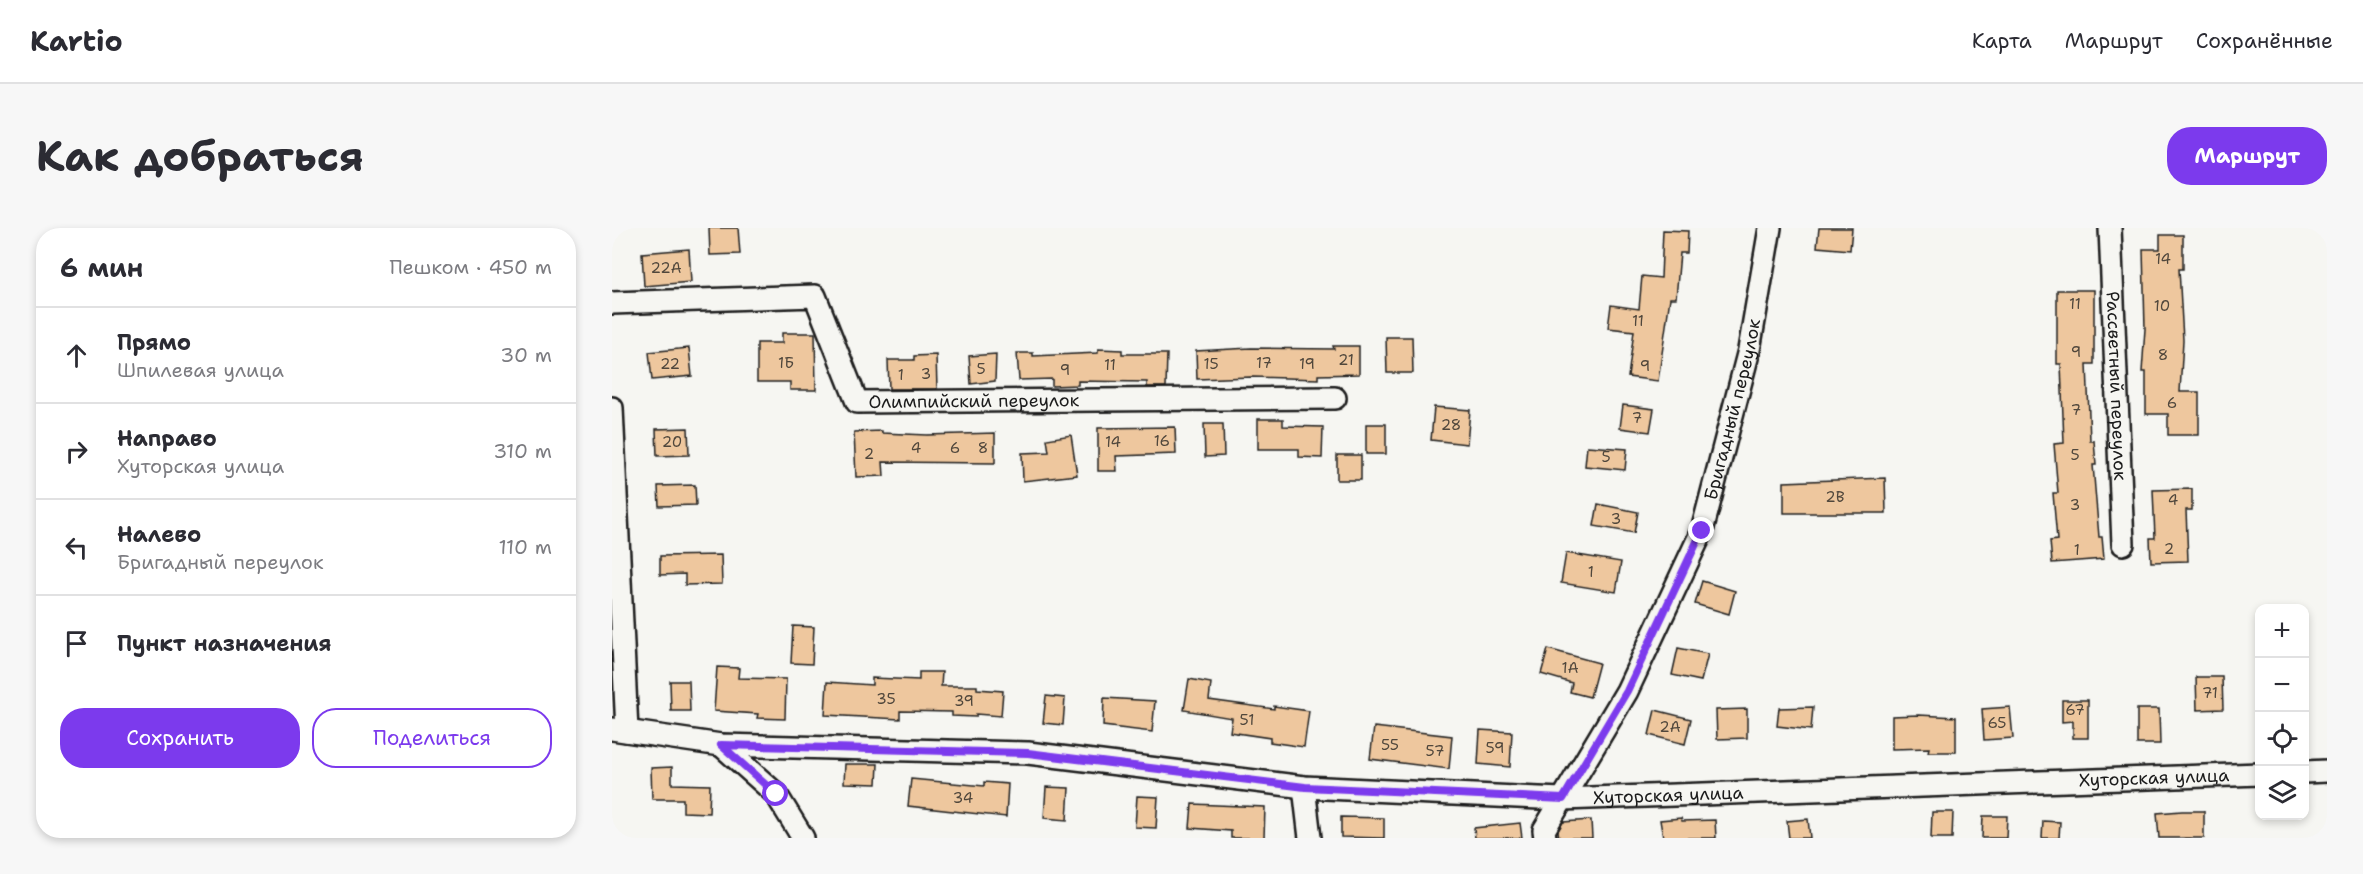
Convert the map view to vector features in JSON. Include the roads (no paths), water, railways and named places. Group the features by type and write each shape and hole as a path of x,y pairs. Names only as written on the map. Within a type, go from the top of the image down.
{"street":[{"name":"Бригадный переулок","path":"1545,838 1544,830 1627,691 1702,531 1749,350 1770,228"},
{"name":"Рассветный переулок","path":"2110,228 2123,544"},
{"name":"Олимпийский переулок","path":"612,303 815,296 857,402 1335,399"},
{"path":"612,408 620,730"},
{"name":"Хуторская улица","path":"620,730 721,745 1028,753 1305,787 1563,799 2255,774"},
{"path":"721,745 776,794 803,838"},
{"path":"2309,772 2327,771"},
{"path":"1305,787 1310,838"}]}
